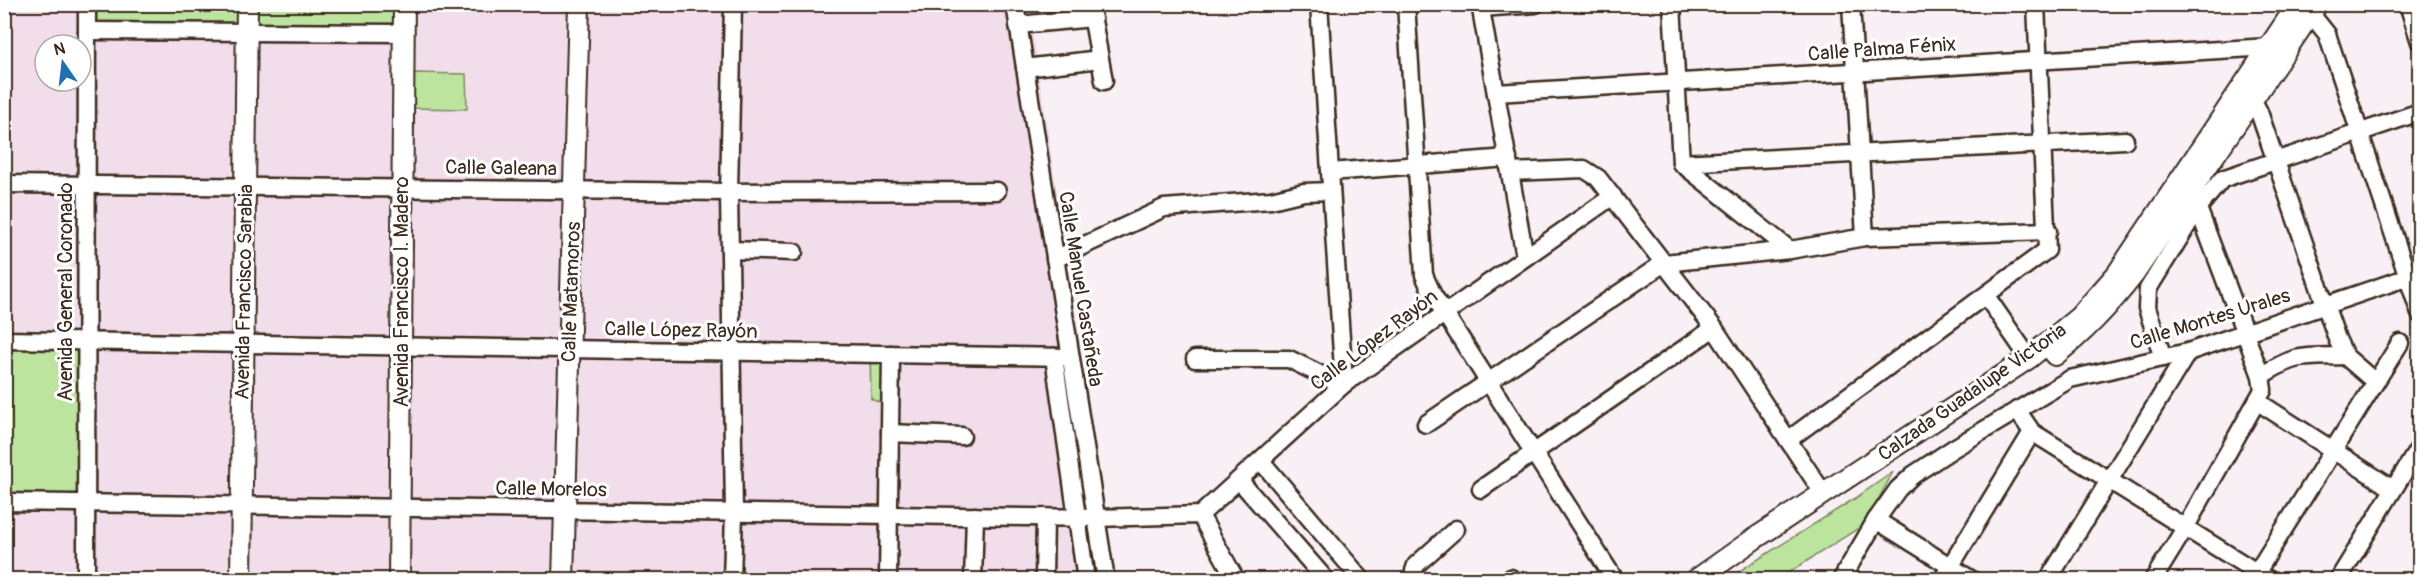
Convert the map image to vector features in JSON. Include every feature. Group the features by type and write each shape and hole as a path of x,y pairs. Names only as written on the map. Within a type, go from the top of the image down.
{"main road":[{"name":"Avenida Francisco Sarabia","path":"241,579 247,4"},
{"name":"Avenida Francisco I. Madero","path":"399,579 404,4"},
{"name":"Calle Matamoros","path":"563,579 579,4"},
{"name":"Calzada Guadalupe Victoria","path":"1696,579 2029,357 2079,317 2117,274 2270,47 2309,8"},
{"name":"Calzada Guadalupe Victoria","path":"1718,579 2024,376 2081,334 2102,314 2134,274 2253,100 2309,8"}],"street":[{"name":"Avenida General Coronado","path":"86,579 87,4"},
{"path":"732,579 734,513 729,192 734,4"},
{"name":"Calle Manuel Castañeda","path":"1015,4 1054,259 1077,518 1086,579"},
{"path":"1194,359 1289,359 1343,385 1320,4"},
{"path":"1406,4 1424,275 1444,312 1615,579"},
{"path":"1524,257 1480,6 1536,4"},
{"path":"1672,4 1681,163 1790,250"},
{"path":"1851,4 1865,237"},
{"path":"1788,440 2044,253 2048,246 2036,4"},
{"path":"2408,4 2420,42"},
{"path":"2309,8 2327,34 2360,133 2413,275 2420,314"},
{"path":"1018,25 1091,11 1104,81"},
{"path":"87,31 403,33"},
{"name":"Calle Palma Fénix","path":"1496,93 2270,47"},
{"path":"1025,68 1100,59"},
{"path":"2253,100 2345,356 2375,382"},
{"path":"2163,358 2146,308 2148,289 2198,208 2222,179 2420,112"},
{"path":"1681,163 2125,140"},
{"path":"1330,172 1416,166 1509,165 1584,170 1598,178 1714,328 1823,494"},
{"name":"Calle Galeana","path":"4,184 729,192 997,191"},
{"path":"1054,259 1164,208 1271,200 1304,192 1331,191"},
{"name":"Calle López Rayón","path":"1200,515 1343,385 1444,312 1613,196"},
{"path":"2152,579 2185,528 2263,390 2261,376 2198,208"},
{"path":"1426,424 1664,263 1790,250 1865,237 2048,231"},
{"path":"730,250 794,252"},
{"name":"Calle Montes Urales","path":"1841,579 1876,520 1898,489 1913,475 2070,379 2188,352 2413,275"},
{"path":"1986,296 2029,357"},
{"path":"1481,489 1714,328"},
{"name":"Calle López Rayón","path":"4,340 1062,357"},
{"path":"2017,410 2032,432 2259,577 2333,450 2400,343"},
{"path":"2048,579 2188,352"},
{"path":"888,579 891,354"},
{"path":"2261,376 2298,356 2345,356"},
{"name":"Calle Manuel Castañeda","path":"1062,357 1096,518 1106,579"},
{"path":"2258,402 2393,489"},
{"path":"1946,573 2032,432"},
{"path":"890,433 962,436"},
{"path":"2338,579 2420,446"},
{"path":"1261,461 1362,579"},
{"path":"1239,480 1326,579"},
{"name":"Calle Morelos","path":"4,501 1096,518"},
{"path":"1096,518 1200,515 1236,579"},
{"path":"973,579 975,516"},
{"path":"1044,579 1045,518"},
{"path":"1876,520 1946,573 1972,579"},
{"path":"1416,579 1414,571 1416,565 1456,529"}],"shaded area":[{"path":"4,5 1029,5 1115,579 5,579"}],"green space":[{"path":"90,5 407,5 408,32 91,30"},
{"path":"412,73 466,74 467,109 411,108"},
{"path":"5,340 89,342 89,502 5,501"},
{"path":"870,354 891,354 890,407 871,399"},
{"path":"1893,472 1865,524 1779,579 1725,580 1854,499"}]}
